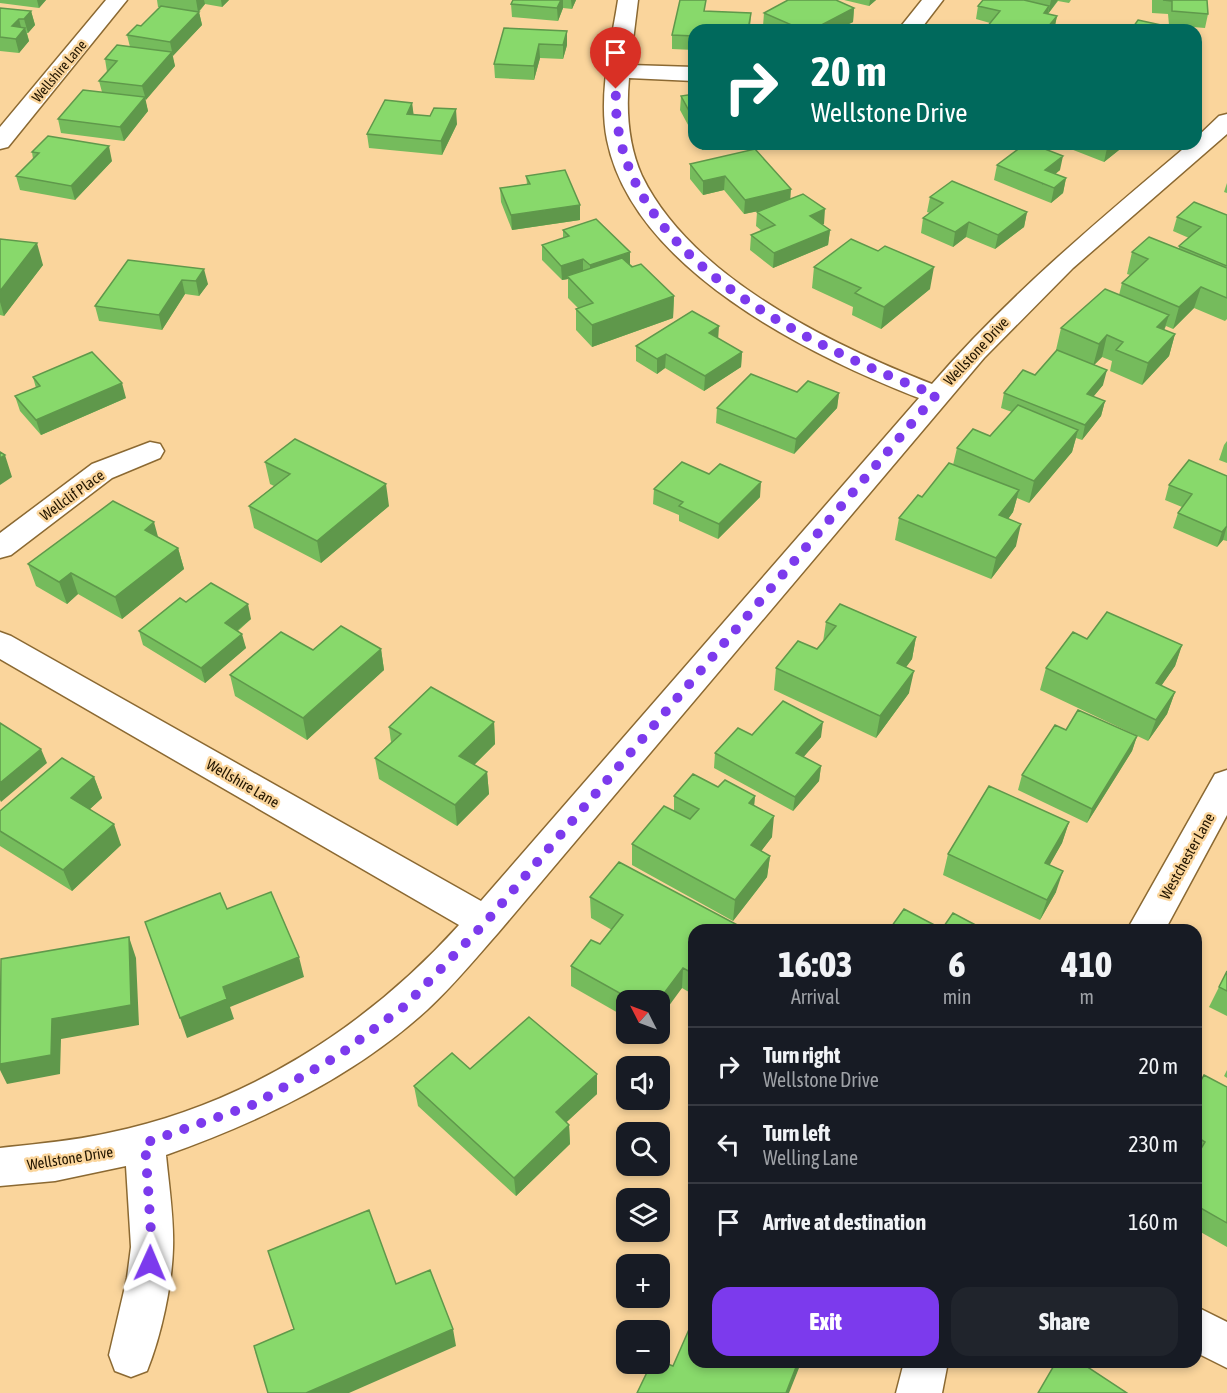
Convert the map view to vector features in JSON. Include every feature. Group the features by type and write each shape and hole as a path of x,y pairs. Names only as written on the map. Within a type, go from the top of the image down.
{"street":[{"name":"Wellshire Lane","path":"0,142 117,0"},
{"path":"628,0 616,107 623,155 633,180 649,205 681,246 736,292 791,328 858,364 936,395"},
{"path":"914,24 933,0"},
{"path":"619,71 688,74"},
{"name":"Wellstone Drive","path":"1202,145 1227,121"},
{"name":"Wellstone Drive","path":"0,1167 66,1162 145,1143 255,1104 339,1055 405,1006 486,922 974,352 1064,263 1196,150"},
{"name":"Wellclif Place","path":"0,548 102,471 150,451"},
{"name":"Wellshire Lane","path":"0,644 486,922"},
{"name":"Westchester Lane","path":"1149,924 1227,783"},
{"path":"131,1355 149,1278 152,1247 145,1143"},
{"path":"1202,1332 1227,1346"},
{"path":"919,1393 925,1368"}],"building":[{"path":"513,0 561,0 557,8 511,4"},
{"path":"680,0 706,0 704,11 751,13 749,24 688,24 688,36 672,35"},
{"path":"788,0 836,0 854,8 823,24 789,24 764,13"},
{"path":"983,0 1024,0 1049,6 1044,13 1057,16 1050,24 989,24 1000,11 978,6"},
{"path":"1163,0 1207,0 1208,14 1172,11 1172,1"},
{"path":"161,6 199,12 170,42 127,35 137,25 141,26"},
{"path":"0,8 31,11 24,19 19,19 12,26 25,28 16,39 0,37"},
{"path":"1138,20 1156,24 1135,24"},
{"path":"504,28 567,31 563,45 539,44 534,66 494,64"},
{"path":"117,45 172,52 142,86 99,81 117,61 105,59"},
{"path":"83,90 145,97 120,127 58,119"},
{"path":"688,95 688,109 681,96"},
{"path":"385,100 412,103 407,114 430,116 434,108 456,109 441,141 367,134"},
{"path":"48,136 109,146 71,186 16,176 39,153 32,152"},
{"path":"756,150 791,189 745,200 725,176 703,181 690,164"},
{"path":"1017,150 1048,150 1063,156 1045,170 1066,178 1054,188 997,165"},
{"path":"565,170 580,205 511,215 500,188 530,184 526,176"},
{"path":"952,181 1027,212 998,235 969,222 955,232 923,218 943,203 930,197"},
{"path":"803,194 825,209 810,216 830,230 774,253 751,235 775,225 757,212"},
{"path":"1194,202 1227,215 1227,266 1179,246 1201,227 1177,217"},
{"path":"596,219 630,252 590,265 583,259 561,266 542,245 569,236 563,230"},
{"path":"1149,237 1227,268 1227,298 1201,287 1179,307 1122,283 1148,259 1132,252"},
{"path":"0,239 37,243 0,291"},
{"path":"851,239 878,251 885,246 934,267 884,307 855,293 861,288 814,267"},
{"path":"622,258 632,267 641,264 674,296 592,325 576,309 593,303 567,276"},
{"path":"128,260 204,269 196,281 182,280 159,315 95,306"},
{"path":"1105,289 1169,315 1157,327 1175,334 1148,363 1116,350 1123,342 1107,335 1099,344 1061,328"},
{"path":"692,311 719,326 709,333 742,352 705,376 666,354 657,359 636,346"},
{"path":"1057,350 1107,370 1087,394 1105,401 1085,425 1004,393 1023,370 1035,375"},
{"path":"92,352 122,383 36,420 15,396 40,386 33,377"},
{"path":"751,374 797,392 808,381 839,393 796,439 717,408"},
{"path":"1018,405 1078,430 1034,481 957,448 973,429 990,436"},
{"path":"295,439 386,484 317,541 249,506 290,474 265,462"},
{"path":"1189,460 1227,476 1227,526 1222,532 1178,513 1192,494 1169,485"},
{"path":"682,462 709,474 720,464 761,482 719,524 679,506 683,502 654,489"},
{"path":"949,463 1019,490 999,515 1021,524 996,558 899,518 918,495 922,497"},
{"path":"113,501 154,522 145,530 178,548 115,597 71,573 59,582 28,564"},
{"path":"211,583 248,604 225,623 242,634 201,668 139,631 180,598 186,602"},
{"path":"840,604 916,637 897,663 914,671 880,716 776,668 798,641 817,649 836,626 826,622"},
{"path":"1107,612 1182,645 1156,683 1175,692 1156,720 1046,668 1073,632 1087,639"},
{"path":"341,626 381,649 303,718 230,675 281,632 313,650"},
{"path":"431,687 494,722 459,756 487,772 455,805 375,758 401,734 389,727"},
{"path":"783,701 823,722 796,753 821,766 795,797 715,753 738,728 752,735"},
{"path":"1078,710 1137,736 1092,809 1022,775 1055,725 1066,730"},
{"path":"0,723 41,749 0,783"},
{"path":"62,758 94,777 71,798 114,824 63,870 0,831 0,811"},
{"path":"693,774 718,787 725,780 755,796 749,803 774,816 751,845 770,856 735,900 632,844 664,806 690,819 699,809 674,796"},
{"path":"989,786 1069,822 1045,863 1063,871 1047,900 948,854"},
{"path":"619,862 735,924 688,924 688,971 683,968 666,990 616,991 571,966 591,940 600,944 623,915 590,897"},
{"path":"271,892 299,957 223,987 227,999 180,1018 145,922 220,893 227,909"},
{"path":"904,909 932,924 893,924"},
{"path":"953,913 974,924 945,924"},
{"path":"129,937 131,1005 52,1019 51,1055 0,1064 1,959"},
{"path":"1227,971 1227,991 1219,987"},
{"path":"529,1017 597,1074 556,1112 569,1125 514,1178 414,1086 452,1053 470,1069"},
{"path":"1204,1075 1227,1087 1227,1223 1202,1209 1202,1147 1205,1142 1202,1140 1202,1079"},
{"path":"369,1210 396,1284 430,1270 453,1329 306,1393 268,1393 254,1346 294,1329 268,1251"},
{"path":"688,1332 688,1368 796,1368 786,1393 637,1393 646,1374 670,1374 670,1365 673,1366"},
{"path":"1053,1368 1089,1368 1127,1393 1038,1393"}],"route":[{"path":"150,1263 152,1247 145,1143 255,1104 339,1055 405,1006 486,922 936,395 867,368 811,340 736,292 693,257 669,233 633,180 620,143 616,89"}]}
